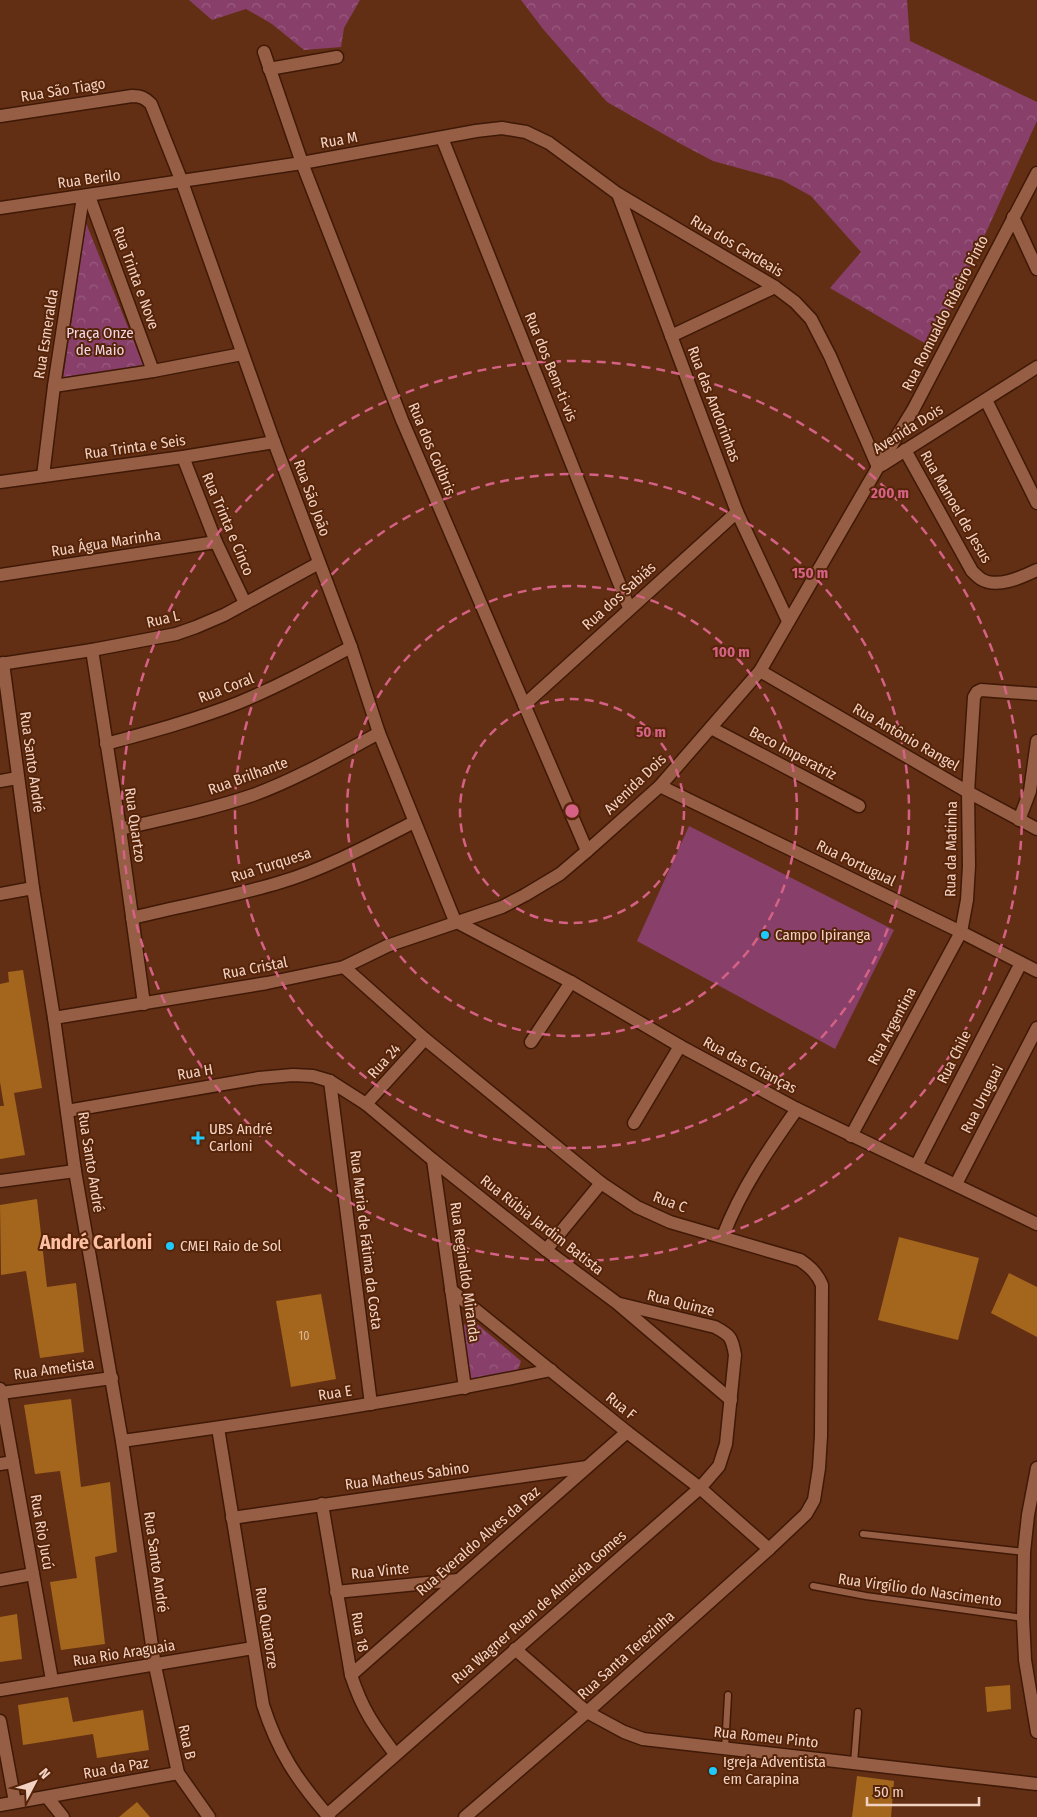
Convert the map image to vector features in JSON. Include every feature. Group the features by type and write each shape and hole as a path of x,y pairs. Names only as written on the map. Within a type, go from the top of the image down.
{"street":[{"name":"Rua dos Colibris","path":"264,52 302,163 402,420 587,851"},
{"path":"270,69 337,57"},
{"name":"Rua São Tiago","path":"0,116 132,96"},
{"name":"Rua São João","path":"132,96 145,98 151,104 182,182 242,354 351,647 379,733 455,921"},
{"name":"Rua M","path":"182,182 502,128"},
{"name":"Rua dos Cardeais","path":"502,128 526,132 548,143 618,194 775,288 795,302 811,319 830,356 878,467"},
{"name":"Rua dos Bem-ti-vis","path":"442,138 629,608"},
{"name":"Rua Romualdo Ribeiro Pinto","path":"878,467 913,410 1037,173"},
{"name":"Rua Berilo","path":"0,208 182,182"},
{"name":"Rua das Andorinhas","path":"618,194 737,512 788,622"},
{"name":"Rua Trinta e Nove","path":"86,196 153,371"},
{"name":"Rua Esmeralda","path":"43,476 54,386 86,196"},
{"path":"1013,217 1037,269"},
{"path":"671,336 775,288"},
{"path":"54,386 153,371 242,354"},
{"name":"Avenida Dois","path":"455,921 502,907 560,874 660,786 760,671 878,467 1037,366"},
{"path":"986,400 1037,503"},
{"name":"Rua Trinta e Seis","path":"0,482 183,458 274,442"},
{"name":"Rua Manoel de Jesus","path":"906,450 972,571 982,580 996,584 1022,577 1037,570"},
{"name":"Rua Trinta e Cinco","path":"183,458 216,542 245,603"},
{"name":"Rua dos Sabiás","path":"524,704 737,512"},
{"name":"Rua Água Marinha","path":"0,575 216,542"},
{"name":"Rua L","path":"1,663 92,650 176,634 196,628 319,563"},
{"name":"Rua Coral","path":"106,744 173,725 237,703 296,677 351,647"},
{"name":"Rua Quartzo","path":"92,650 120,829 144,1004"},
{"name":"Rua Santo André","path":"1,663 75,1171 112,1378 155,1666"},
{"name":"Rua Antônio Rangel","path":"760,671 968,792 1037,829"},
{"name":"Rua da Matinha","path":"961,932 967,900 969,866 968,792 974,697 981,690 1037,694"},
{"name":"Beco Imperatriz","path":"711,728 859,806"},
{"name":"Rua Brilhante","path":"120,829 198,811 254,794 312,768 379,733"},
{"path":"1019,820 1030,791 1037,741"},
{"path":"0,781 17,778"},
{"name":"Rua Portugual","path":"660,786 961,932 1037,971"},
{"name":"Rua Turquesa","path":"132,918 283,882 368,845 414,822"},
{"path":"0,894 33,888"},
{"name":"Rua Cristal","path":"54,1018 267,983 344,967 388,946 455,921"},
{"name":"Rua das Crianças","path":"455,921 571,982 680,1046 797,1109 1037,1224"},
{"name":"Rua Argentina","path":"851,1136 961,932"},
{"name":"Rua Chile","path":"916,1166 1021,963"},
{"name":"Rua C","path":"344,967 425,1038 601,1183 637,1207 670,1222 800,1260 811,1268 822,1285 821,1436 814,1500 806,1514"},
{"path":"531,1042 571,982"},
{"name":"Rua Uruguai","path":"956,1184 1037,1028"},
{"name":"Rua 24","path":"366,1104 425,1038"},
{"path":"634,1123 680,1046"},
{"name":"Rua H","path":"67,1111 259,1078 293,1075 313,1076 330,1081"},
{"name":"Rua Rúbia Jardim Batista","path":"330,1081 366,1104 433,1160 617,1304 730,1400"},
{"name":"Rua Maria de Fátima da Costa","path":"330,1081 371,1404"},
{"path":"723,1236 732,1212 762,1158 797,1109"},
{"name":"Rua Reginaldo Miranda","path":"433,1160 465,1388"},
{"path":"0,1181 75,1171"},
{"path":"546,1250 601,1183"},
{"name":"Rua F","path":"451,1290 627,1432 700,1488 769,1549"},
{"name":"Rua Quinze","path":"617,1304 715,1327 727,1334 733,1341 735,1355 730,1400"},
{"name":"Rua E","path":"122,1441 371,1404 465,1388 551,1370"},
{"name":"Rua Ametista","path":"0,1391 112,1378"},
{"name":"Rua Rio Jucú","path":"0,1391 52,1680"},
{"name":"Rua Wagner Ruan de Almeida Gomes","path":"328,1816 395,1754 700,1488 719,1466 726,1444 730,1400"},
{"name":"Rua Quatorze","path":"218,1428 263,1705 271,1731 294,1774 328,1816"},
{"name":"Rua Everaldo Alves da Paz","path":"351,1675 627,1432"},
{"path":"0,1464 13,1462"},
{"name":"Rua Matheus Sabino","path":"232,1518 588,1467"},
{"path":"1037,1468 1028,1515 1024,1552 1023,1618 1025,1660 1037,1732"},
{"name":"Rua 18","path":"322,1504 351,1675 358,1698 370,1721 395,1754"},
{"name":"Rua Santa Terezinha","path":"465,1817 587,1712 806,1514"},
{"path":"0,1580 33,1574"},
{"name":"Rua Vinte","path":"336,1592 458,1580"},
{"name":"Rua Rio Araguaia","path":"0,1690 52,1680 155,1666 253,1648"},
{"name":"Rua Romeu Pinto","path":"515,1649 587,1712 624,1732 643,1738 1037,1784"},
{"name":"Rua B","path":"155,1666 178,1773 209,1817"},
{"path":"0,1722 15,1802"},
{"name":"Rua da Paz","path":"0,1805 178,1773"},
{"path":"47,1797 63,1817"}],"lane":[{"path":"863,1534 1024,1552"},
{"name":"Rua Virgílio do Nascimento","path":"813,1586 866,1596 1023,1618"},
{"path":"725,1749 728,1695"},
{"path":"854,1763 858,1712"}],"green space":[{"path":"189,0 360,0 344,28 341,47 304,50 272,24 246,9 212,20"},
{"path":"521,0 907,0 910,41 1037,102 1037,121 933,348 830,288 861,252 811,196 782,180 713,161 607,102 543,29"},
{"name":"Praça Onze de Maio","path":"86,223 144,367 63,379"},
{"name":"Campo Ipiranga","path":"689,826 894,930 835,1049 637,941"},
{"path":"476,1323 521,1361 518,1370 507,1376 469,1380 461,1325"}],"building":[{"path":"23,970 42,1088 14,1093 25,1155 0,1159 0,1106 4,1106 0,1082 0,984 9,982 8,972"},
{"path":"37,1199 47,1287 76,1283 84,1352 40,1358 26,1271 1,1275 0,1205"},
{"path":"899,1237 979,1258 958,1340 878,1320"},
{"path":"1009,1273 1037,1287 1037,1337 991,1313"},
{"path":"321,1294 336,1379 291,1387 276,1301"},
{"path":"71,1399 81,1487 110,1482 117,1552 95,1557 105,1644 61,1650 50,1582 77,1578 60,1471 35,1474 24,1405"},
{"path":"17,1614 22,1659 0,1662 0,1617"},
{"path":"1010,1685 1011,1709 987,1712 985,1687"},
{"path":"68,1697 73,1722 143,1710 149,1750 97,1758 93,1734 23,1745 18,1705"},
{"path":"857,1776 894,1781 891,1817 852,1817"},
{"path":"137,1802 150,1817 119,1817"}],"place":[{"name":"Campo Ipiranga","path":"765,935"},
{"name":"UBS André Carloni","path":"198,1138"},
{"name":"CMEI Raio de Sol","path":"170,1246"},
{"name":"Igreja Adventista em Carapina","path":"713,1771"}],"district":[{"name":"André Carloni","path":"96,1242"}]}
